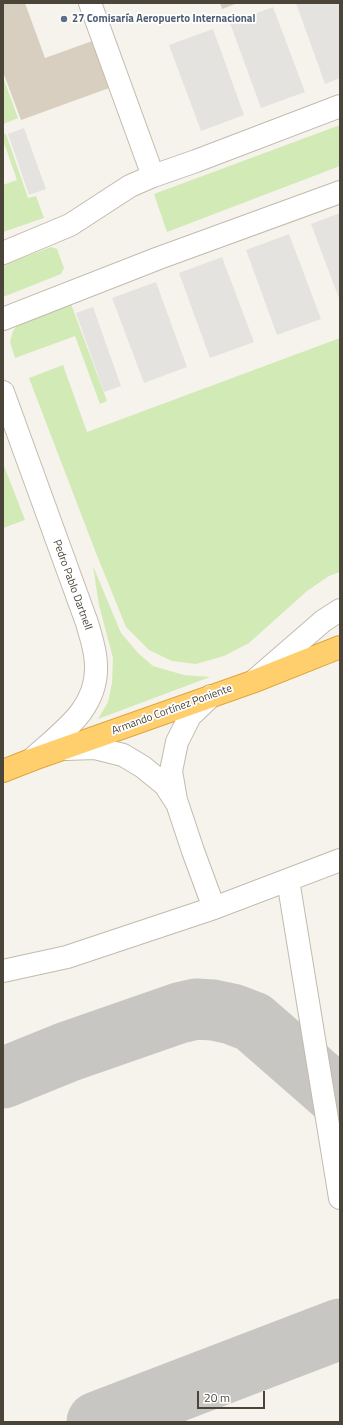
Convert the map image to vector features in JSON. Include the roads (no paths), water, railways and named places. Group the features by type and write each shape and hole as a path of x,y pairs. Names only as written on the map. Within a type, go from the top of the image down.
{"highway":[{"name":"Armando Cortínez Poniente","path":"3,771 252,682 340,647"}],"street":[{"path":"90,3 152,176"},
{"path":"3,253 70,225 130,186 152,176 196,161 340,106"},
{"path":"3,318 159,258 340,192"},
{"name":"Pedro Pablo Dartnell","path":"3,392 86,623 94,647 96,664 96,679 92,694 86,707 78,717 31,760"},
{"path":"252,682 323,621 340,610"},
{"path":"211,696 190,716 178,742 171,771 177,803 214,908"},
{"path":"63,749 95,748 123,755 143,767 165,785 177,803"},
{"path":"3,971 67,957 214,908 340,860"},
{"path":"288,880 340,1198"}],"place":[{"name":"27 Comisaría Aeropuerto Internacional","path":"64,19"}]}
